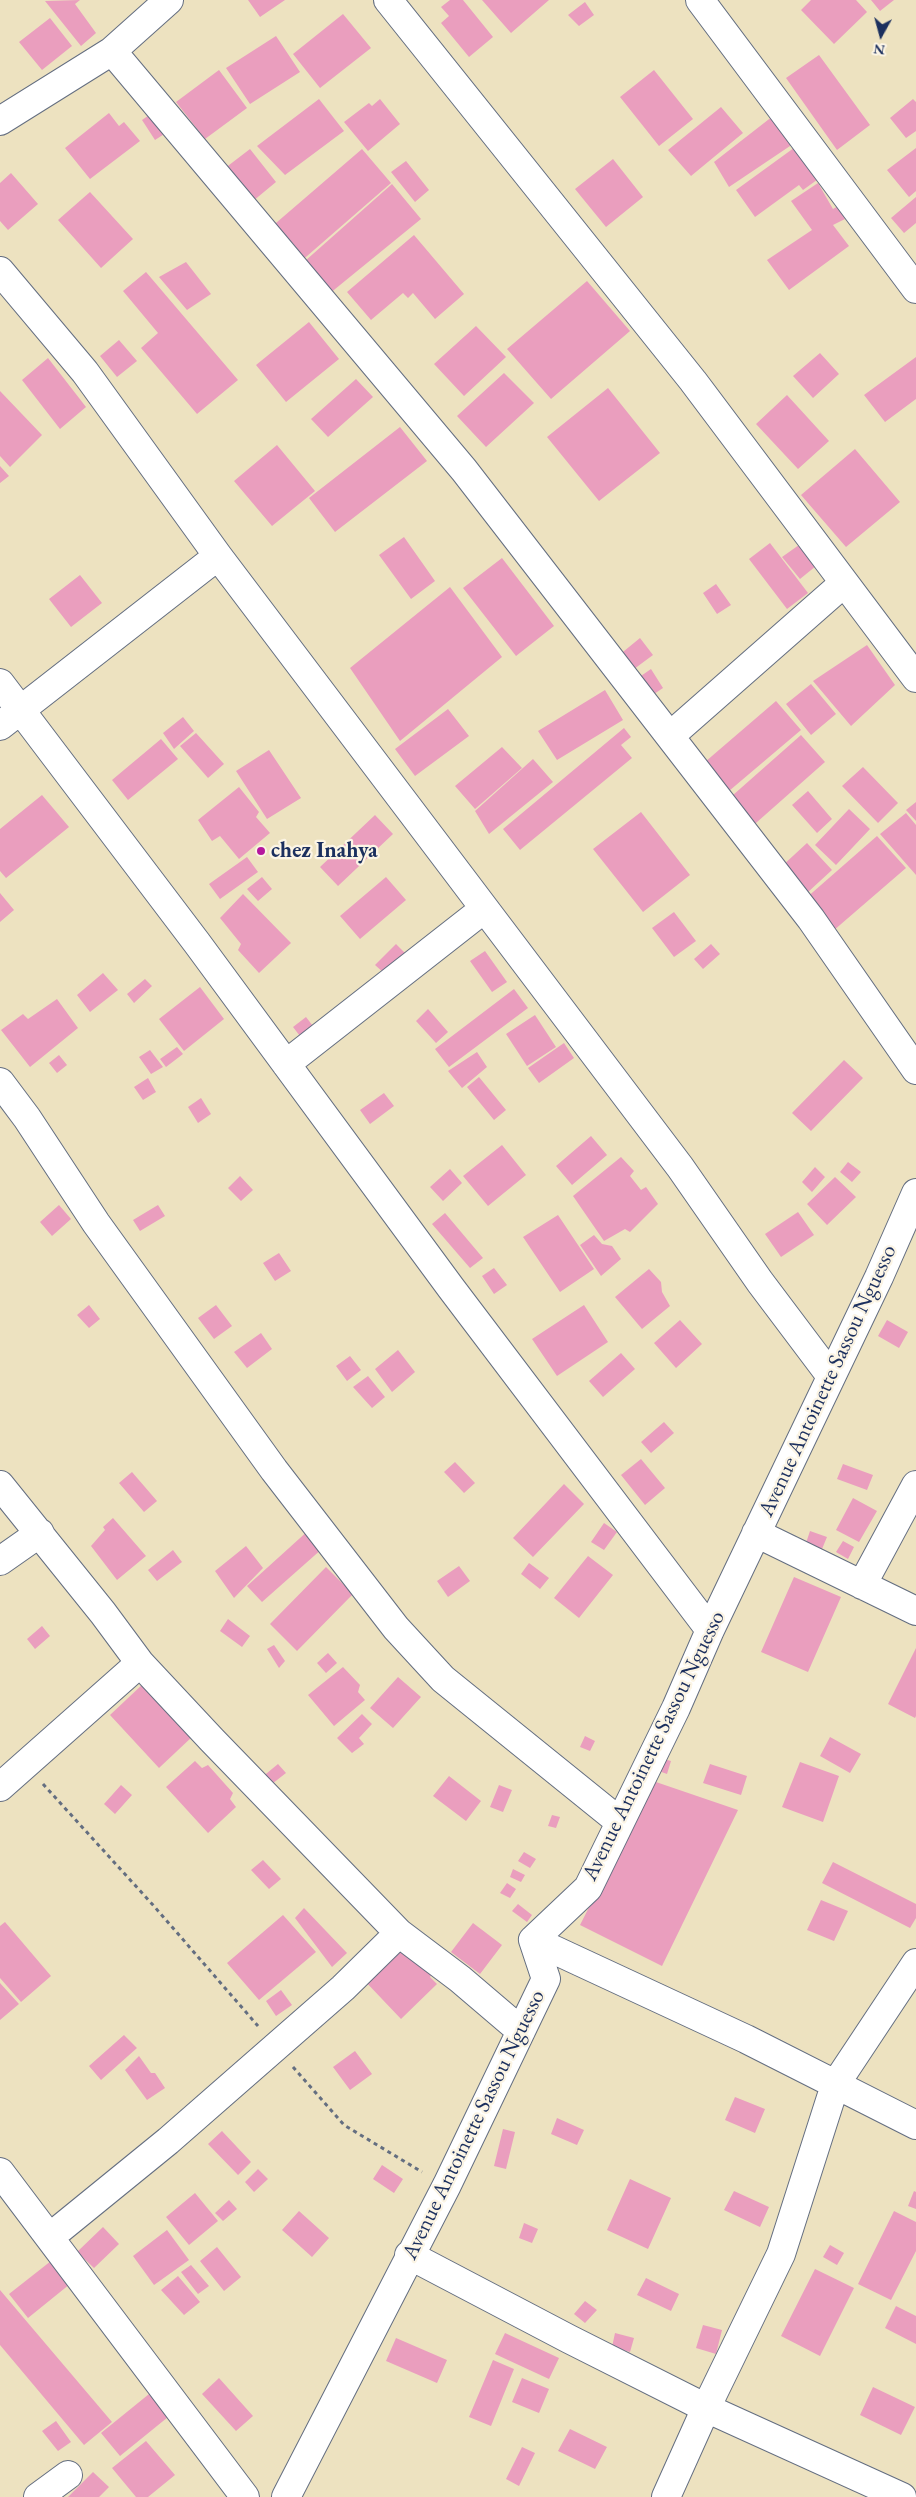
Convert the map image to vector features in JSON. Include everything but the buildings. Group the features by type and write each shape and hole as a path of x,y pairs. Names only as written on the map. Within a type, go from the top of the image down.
{"street":[{"path":"0,121 112,51 170,0"},
{"path":"388,0 693,381 916,678"},
{"path":"700,0 916,288"},
{"path":"112,51 464,470 811,919 916,1070"},
{"path":"0,272 85,372 218,556 680,1167 760,1282 830,1375"},
{"path":"0,726 218,556"},
{"path":"670,736 844,583"},
{"path":"0,683 286,1064 445,1280 710,1630"},
{"path":"286,1064 484,909"},
{"path":"0,1082 27,1118 96,1223 274,1470 396,1628 443,1679 620,1822"},
{"name":"Avenue Antoinette Sassou Nguesso","path":"286,2497 409,2255 447,2185 546,1979 533,1940 588,1888 676,1708 710,1630 830,1375 879,1277 916,1193"},
{"path":"0,1485 40,1533 140,1663 399,1933 460,1978 521,2031"},
{"path":"862,1585 916,1485"},
{"path":"756,1532 916,1611"},
{"path":"0,1561 40,1533"},
{"path":"0,1787 140,1663"},
{"path":"50,2237 168,2141 276,2047 343,1988 399,1933"},
{"path":"533,1940 746,2039 916,2126"},
{"path":"666,2497 706,2408 781,2254 835,2085 916,1963"},
{"path":"0,2172 245,2497"},
{"path":"409,2255 706,2408 902,2497"},
{"path":"38,2497 68,2475"}],"path":[{"path":"26,1765 153,1905 344,2125 382,2150 447,2185"}],"place":[{"name":"chez Inahya","path":"261,851"}]}
